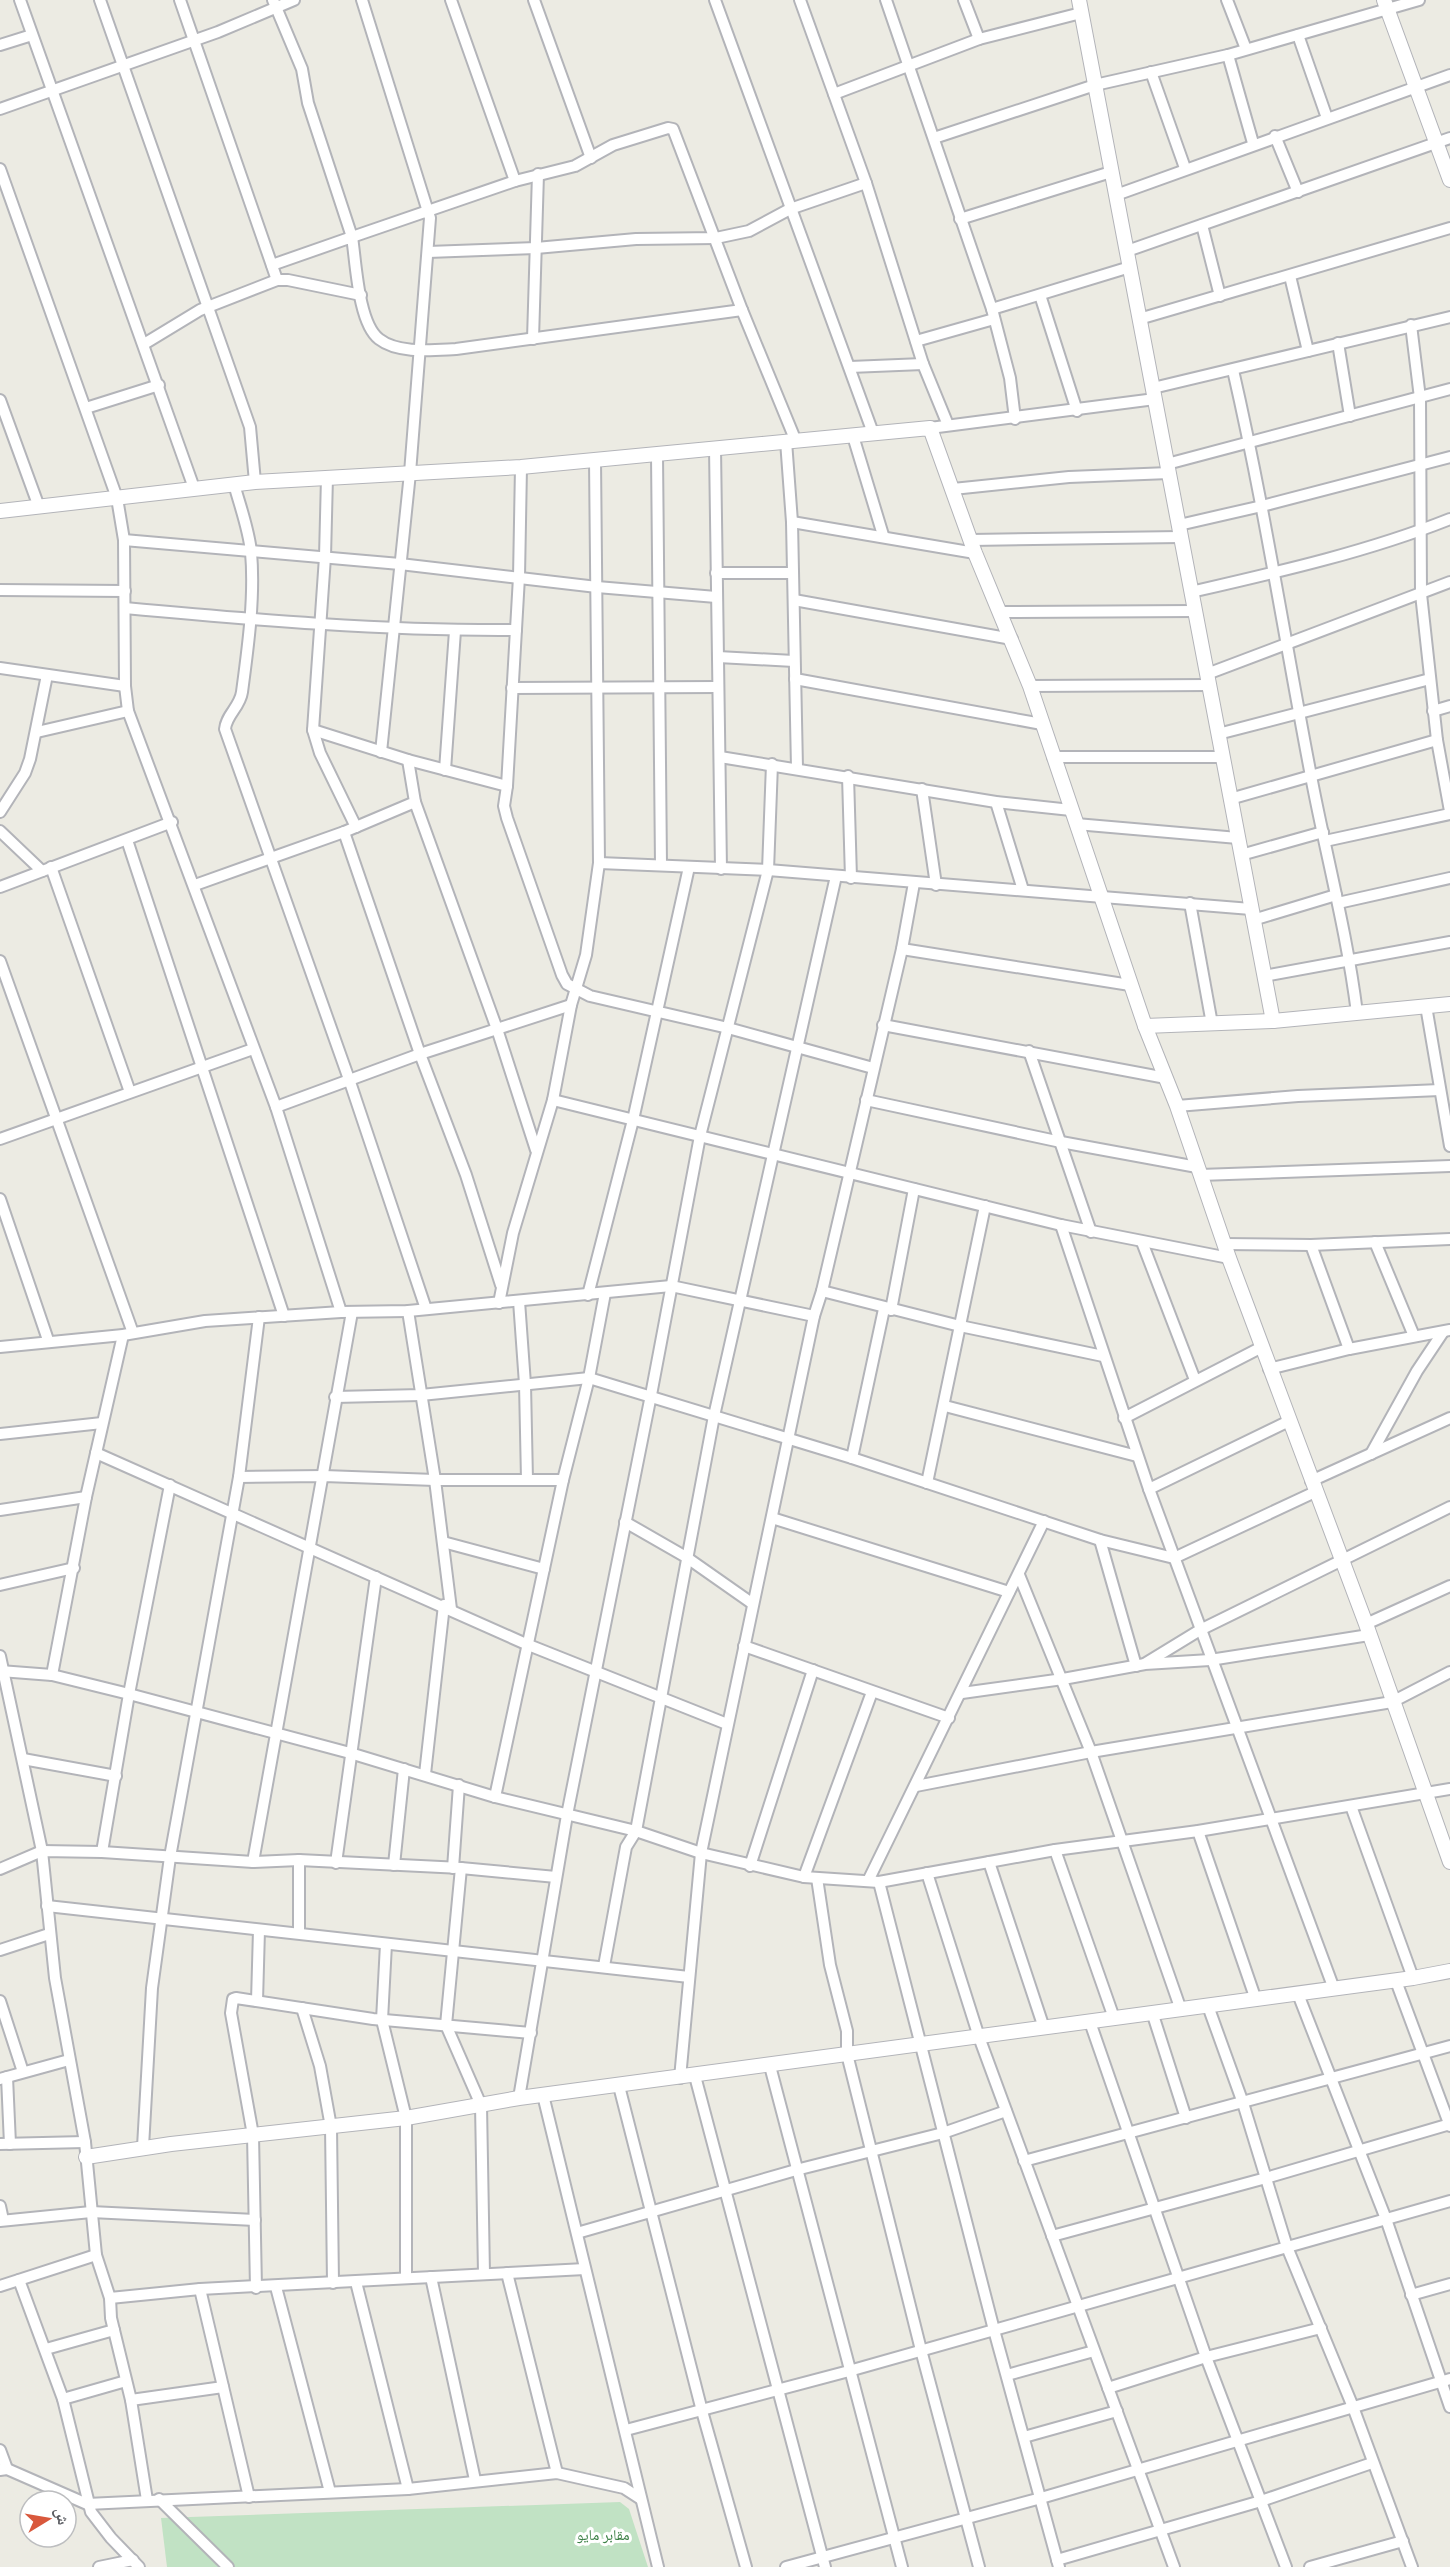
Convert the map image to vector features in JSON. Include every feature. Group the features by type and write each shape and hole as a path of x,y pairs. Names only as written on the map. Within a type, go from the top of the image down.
{"street":[{"path":"20,0 194,488"},
{"path":"100,0 250,427 255,482"},
{"path":"180,0 277,280"},
{"path":"0,109 50,89 227,29 274,4 294,0"},
{"path":"362,0 428,209 428,252 418,350 410,473 381,752"},
{"path":"451,0 515,181"},
{"path":"534,0 591,158"},
{"path":"716,0 873,433"},
{"path":"800,0 866,183 923,364 948,425"},
{"path":"886,0 993,314 1010,378 1015,419"},
{"path":"964,0 979,39"},
{"path":"1227,0 1246,49"},
{"path":"934,138 1095,85 1227,55 1298,35 1385,4 1419,0"},
{"path":"274,4 302,69 308,103 352,237 361,295 371,329 379,339 391,345 418,350 456,350 742,310"},
{"path":"1385,4 1450,180"},
{"path":"834,94 908,64 1080,6 1273,1020"},
{"path":"0,45 32,35"},
{"path":"1298,35 1327,118"},
{"path":"1227,55 1253,143"},
{"path":"1151,72 1185,168"},
{"path":"1116,195 1253,143 1450,75"},
{"path":"272,265 428,209 538,174 575,166 613,145 668,128 673,129 716,238 790,440 797,768"},
{"path":"1275,136 1298,192"},
{"path":"1127,251 1450,138"},
{"path":"0,169 117,498 124,540 125,686 128,711 172,822 276,1107 346,1312 324,1476 274,1733 253,1862"},
{"path":"960,219 1112,172"},
{"path":"533,339 538,174"},
{"path":"428,252 536,248 636,239 716,238 753,229 790,209 866,183"},
{"path":"1202,225 1220,296"},
{"path":"1139,319 1450,228"},
{"path":"916,341 1040,295 1130,267"},
{"path":"1290,276 1308,351"},
{"path":"144,344 207,307 277,280 288,280 361,295"},
{"path":"1040,295 1077,411"},
{"path":"0,511 255,482 521,467 790,440 853,436 1077,411 1154,394 1233,370 1450,317"},
{"path":"1241,855 1450,812 1437,740 1421,594 1420,398 1411,325"},
{"path":"1338,344 1350,416"},
{"path":"850,367 923,364"},
{"path":"1233,370 1289,645 1311,774 1350,960 1357,1013"},
{"path":"86,408 159,385"},
{"path":"953,489 1168,468 1249,442 1450,389"},
{"path":"0,400 39,507"},
{"path":"930,428 973,546 1030,686 1130,985 1177,1106 1269,1369 1449,1855"},
{"path":"853,436 883,535"},
{"path":"715,448 721,868"},
{"path":"657,455 661,865"},
{"path":"792,522 973,546 1180,531 1450,458"},
{"path":"499,1303 501,1286 536,1151 553,1100 571,1005 589,936 599,863 595,460"},
{"path":"521,467 519,577 504,806 562,975 576,990 590,996 728,1028 873,1068"},
{"path":"327,477 325,557 313,730 320,753 356,827"},
{"path":"234,484 251,550 249,620 241,695 237,708 225,723 225,729 350,1082 426,1309"},
{"path":"1191,592 1275,573 1421,531 1450,519"},
{"path":"124,540 400,564 597,587 716,597"},
{"path":"716,573 793,573"},
{"path":"1030,686 1208,680 1289,645 1450,582"},
{"path":"0,590 124,591"},
{"path":"794,600 1012,639"},
{"path":"125,608 249,620 455,631 516,630"},
{"path":"1000,612 1195,611"},
{"path":"446,770 455,631"},
{"path":"718,657 794,661"},
{"path":"0,668 125,686"},
{"path":"0,812 25,773 37,732 47,675"},
{"path":"795,679 1042,724"},
{"path":"1218,734 1430,679"},
{"path":"512,688 718,687"},
{"path":"1434,711 1450,706"},
{"path":"37,732 128,711"},
{"path":"313,730 408,760 507,786"},
{"path":"1230,799 1311,774 1437,740"},
{"path":"720,757 996,801 1071,810"},
{"path":"1053,757 1223,758"},
{"path":"408,760 415,802 497,1029 536,1151"},
{"path":"519,2098 567,1815 700,1136 768,870 772,764"},
{"path":"848,776 851,878"},
{"path":"922,789 936,885"},
{"path":"996,801 1023,890"},
{"path":"195,885 344,832 415,802"},
{"path":"0,887 172,822"},
{"path":"1076,824 1238,838"},
{"path":"0,831 46,869 130,1092"},
{"path":"344,832 420,1054 466,1175 501,1286"},
{"path":"127,840 204,1066 284,1316"},
{"path":"599,863 768,870 936,885 1190,903 1252,914 1450,878"},
{"path":"588,1294 633,1120 689,867"},
{"path":"604,1966 626,1847 636,1831 714,1416 799,1049 836,876"},
{"path":"680,2078 701,1853 814,1316 822,1291 882,1024 902,949 914,883"},
{"path":"1190,903 1212,1024"},
{"path":"1264,976 1450,942"},
{"path":"902,949 1130,985"},
{"path":"0,961 128,1334 102,1423 52,1675"},
{"path":"1145,1026 1273,1020 1450,1004"},
{"path":"276,1107 350,1082 420,1054 571,1005"},
{"path":"1426,1006 1440,1090 1447,1108 1450,1146"},
{"path":"882,1024 1166,1078"},
{"path":"0,1139 254,1049"},
{"path":"1029,1051 1091,1232"},
{"path":"1177,1106 1298,1096 1440,1090"},
{"path":"553,1100 1061,1225 1229,1258"},
{"path":"866,1100 1198,1171 1450,1167"},
{"path":"852,1458 914,1189"},
{"path":"0,1199 48,1340"},
{"path":"927,1483 986,1206"},
{"path":"1061,1225 1137,1456 1210,1660 1334,1989"},
{"path":"1224,1245 1311,1245 1450,1239"},
{"path":"1142,1242 1195,1380"},
{"path":"1375,1242 1414,1336"},
{"path":"1311,1245 1348,1349"},
{"path":"0,1347 48,1340 128,1334 205,1322 259,1317 408,1311 671,1286 742,1299 814,1316"},
{"path":"822,1291 887,1310 1103,1356"},
{"path":"495,1797 526,1644 589,1378 605,1293"},
{"path":"519,1301 525,1384 527,1480"},
{"path":"408,1311 435,1480 448,1607 425,1774"},
{"path":"143,2147 152,1988 170,1857 198,1714 239,1477 259,1317"},
{"path":"1269,1369 1348,1349 1447,1331"},
{"path":"1371,1454 1417,1371 1447,1331"},
{"path":"1124,1418 1262,1347"},
{"path":"335,1396 421,1395 589,1378 852,1458 1100,1540 1174,1558 1371,1454 1450,1418"},
{"path":"945,1406 1137,1456"},
{"path":"1149,1489 1288,1421"},
{"path":"0,1434 102,1423"},
{"path":"96,1453 448,1607 526,1644 597,1670 661,1699 727,1724"},
{"path":"239,1477 563,1480"},
{"path":"102,1852 129,1694 170,1485"},
{"path":"0,1510 86,1497"},
{"path":"1140,1665 1200,1630 1450,1507"},
{"path":"772,1518 1009,1592"},
{"path":"1044,1521 916,1786 873,1881 921,2046 994,2330 1058,2563 1261,2501 1372,2463"},
{"path":"625,1522 686,1557 753,1604"},
{"path":"1100,1540 1140,1665"},
{"path":"443,1542 544,1569"},
{"path":"0,1585 75,1568"},
{"path":"1019,1575 1064,1679 1125,1842 1181,2010"},
{"path":"336,1863 376,1577"},
{"path":"962,1694 1140,1665 1210,1660 1367,1629 1450,1586"},
{"path":"744,1646 949,1718"},
{"path":"0,1656 1,1671 23,1759 42,1851 49,1934 85,2142 96,2255 110,2298 114,2330 131,2400 147,2500"},
{"path":"750,1866 813,1670"},
{"path":"1,1671 52,1675 129,1694 425,1774 495,1797 636,1831 701,1853 804,1877 873,1881 927,1874 1055,1850 1270,1820 1450,1789"},
{"path":"916,1786 1091,1752 1392,1702 1450,1672"},
{"path":"804,1877 872,1692"},
{"path":"23,1759 116,1776"},
{"path":"394,1865 404,1769"},
{"path":"459,1785 455,1949 446,2025 482,2105 484,2274"},
{"path":"1351,1806 1413,1978"},
{"path":"1198,1831 1256,2000"},
{"path":"1055,1850 1114,2018"},
{"path":"0,1869 42,1851 102,1852 253,1862 299,1860 457,1868 556,1876"},
{"path":"299,1860 299,1933"},
{"path":"989,1862 1044,2028"},
{"path":"927,1874 979,2037 1174,2567"},
{"path":"817,1878 830,1965 848,2031 846,2054 979,2567"},
{"path":"47,1906 386,1944 455,1949 689,1977"},
{"path":"257,2001 259,1930"},
{"path":"0,1950 49,1934"},
{"path":"386,1944 382,2020 406,2118 406,2278"},
{"path":"86,2157 143,2147 406,2118 519,2098 921,2046 1114,2018 1153,2015 1396,1981 1450,1971"},
{"path":"1052,2236 1154,2206 1360,2152 1450,2125 1396,1981"},
{"path":"1298,1994 1386,2219 1411,2295 1446,2381 1450,2407"},
{"path":"256,2288 253,2135 230,2004 236,1998 382,2020 531,2033"},
{"path":"0,2001 23,2072"},
{"path":"1208,2006 1243,2103 1287,2247 1353,2408 1412,2567"},
{"path":"302,2008 320,2066 331,2127 333,2283"},
{"path":"1153,2015 1186,2118"},
{"path":"1090,2022 1206,2357 1286,2567"},
{"path":"1024,2161 1331,2080 1450,2046"},
{"path":"69,2060 3,2078 5,2144 85,2142"},
{"path":"770,2066 902,2567"},
{"path":"695,2076 823,2562"},
{"path":"619,2086 702,2411 746,2567"},
{"path":"543,2095 627,2430 658,2567"},
{"path":"577,2234 796,2170 943,2133 1006,2111"},
{"path":"627,2430 849,2372 1450,2201"},
{"path":"0,2206 1,2221 91,2212 255,2220"},
{"path":"0,2286 96,2255"},
{"path":"110,2298 200,2289 276,2287 585,2269"},
{"path":"507,2273 556,2473"},
{"path":"431,2277 475,2480"},
{"path":"19,2280 63,2399 87,2504 96,2521 136,2563"},
{"path":"356,2282 408,2489"},
{"path":"1411,2295 1450,2284"},
{"path":"276,2287 330,2492"},
{"path":"200,2289 249,2497"},
{"path":"1108,2388 1206,2357 1321,2328"},
{"path":"46,2349 114,2330"},
{"path":"1007,2375 1094,2351"},
{"path":"63,2399 126,2381"},
{"path":"786,2567 823,2562 894,2537 1041,2498 1446,2381"},
{"path":"131,2400 223,2387"},
{"path":"1024,2437 1117,2411"},
{"path":"0,2450 4,2470 87,2504 408,2489 556,2473 624,2488 641,2499"},
{"path":"159,2499 228,2567"},
{"path":"1310,2567 1402,2541"},
{"path":"99,2567 136,2563"}],"green space":[{"name":"مقابر مايو","path":"620,2502 629,2509 648,2567 167,2567 161,2518"}]}
